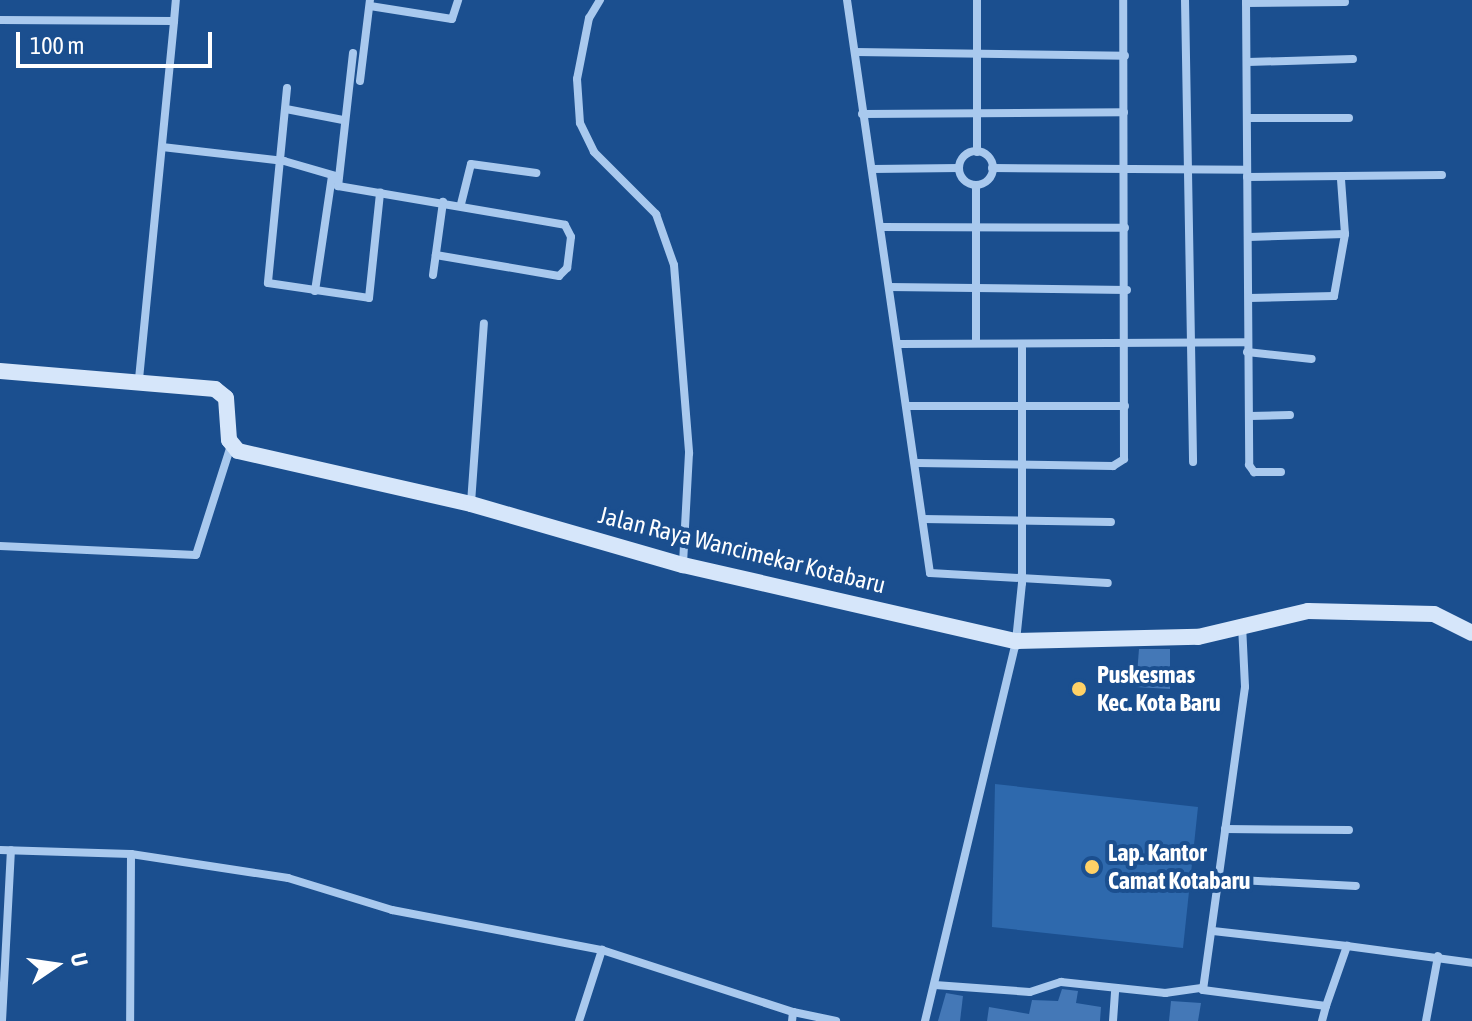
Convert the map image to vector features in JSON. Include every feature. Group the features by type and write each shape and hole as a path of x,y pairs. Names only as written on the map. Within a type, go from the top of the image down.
{"street":[{"path":"139,379 176,0"},
{"path":"360,81 370,3 452,19 458,0"},
{"path":"600,0 589,18 577,79 580,123 594,152 656,214 674,265 690,465 683,565"},
{"path":"847,0 932,575 1022,583 1108,583"},
{"path":"977,0 977,152 992,168 1189,169 1341,179 1442,175"},
{"path":"917,463 1119,464 1127,345 1123,0"},
{"path":"1185,0 1193,462"},
{"path":"1281,472 1250,470 1246,1 1345,2"},
{"path":"0,20 174,21"},
{"path":"855,52 1125,56"},
{"path":"315,291 336,177 353,53"},
{"path":"1248,62 1353,59"},
{"path":"287,88 284,161 267,280 315,291 369,298 380,193"},
{"path":"286,109 343,120"},
{"path":"862,114 1124,112"},
{"path":"1248,118 1349,118"},
{"path":"162,147 284,161 336,177"},
{"path":"977,152 964,156 959,168 965,182 976,185 987,180 992,168"},
{"path":"461,204 471,164 536,173"},
{"path":"872,169 959,168"},
{"path":"336,177 338,186 461,204 565,225 571,237 565,274 436,255"},
{"path":"1249,298 1334,296 1345,234 1341,179"},
{"path":"976,185 976,343"},
{"path":"433,275 443,202"},
{"path":"881,227 1125,228"},
{"path":"1249,237 1345,234"},
{"path":"889,287 1127,290"},
{"path":"471,504 484,323"},
{"path":"900,344 976,343 1022,348 1191,344 1248,347 1312,359"},
{"path":"925,1021 1016,641 1022,583 1022,348"},
{"path":"0,371 139,379 220,390 231,445 196,555 0,546"},
{"path":"909,406 1023,403 1125,406"},
{"path":"1250,416 1290,415"},
{"name":"Jalan Raya Wancimekar Kotabaru","path":"231,445 471,504 683,565 1016,641 1198,637 1242,624 1308,611 1434,614 1472,633"},
{"path":"923,519 1111,522"},
{"path":"1202,988 1213,931 1245,687 1242,624"},
{"path":"1225,829 1349,830"},
{"path":"0,850 131,854 288,878 392,910 602,950 792,1016 836,1021"},
{"path":"2,1021 11,850"},
{"path":"130,1021 131,854"},
{"path":"1220,879 1356,886"},
{"path":"1213,931 1438,956 1472,963"},
{"path":"1322,1021 1347,946"},
{"path":"579,1021 602,950"},
{"path":"1426,1021 1438,956"},
{"path":"935,985 1030,992 1061,982 1115,991 1202,988 1326,1006"},
{"path":"1113,1021 1115,991"}],"shaded area":[{"name":"Lap. Kantor Camat Kotabaru","path":"995,784 1198,807 1183,948 992,927"}],"building":[{"path":"1139,649 1170,649 1170,689 1136,687"},
{"path":"1062,989 1078,991 1076,1003 1101,1007 1100,1021 987,1021 989,1007 1029,1014 1032,1000 1058,1001"},
{"path":"946,993 963,996 960,1021 938,1021"},
{"path":"1171,1001 1201,1003 1198,1021 1169,1021"}],"place":[{"name":"Puskesmas Kec. Kota Baru","path":"1079,689"},
{"name":"Lap. Kantor Camat Kotabaru","path":"1092,867"}]}
